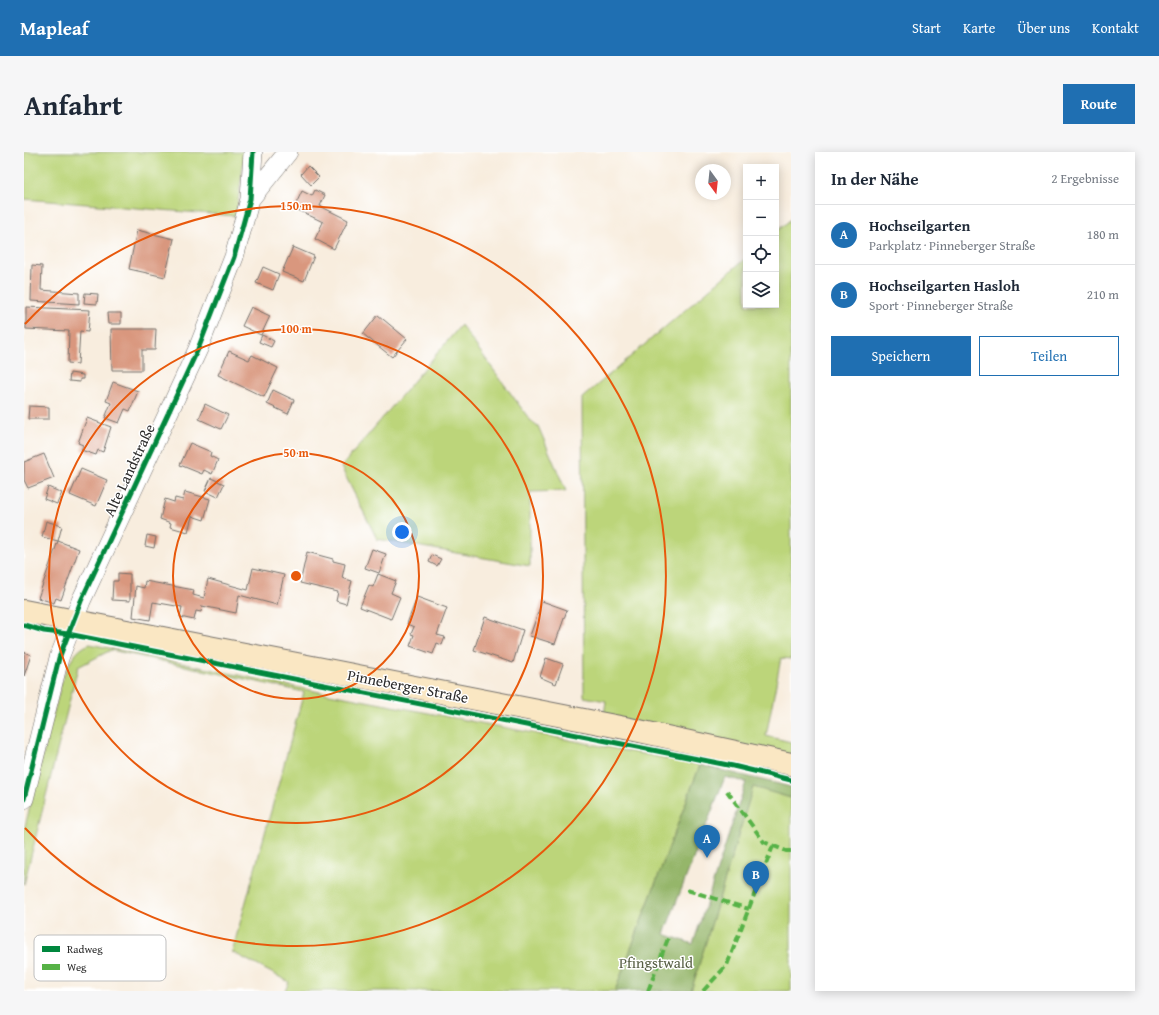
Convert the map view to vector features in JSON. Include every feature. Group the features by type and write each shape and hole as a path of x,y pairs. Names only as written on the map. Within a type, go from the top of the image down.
{"main road":[{"name":"Pinneberger Straße","path":"24,611 630,730 791,764"}],"street":[{"name":"Alte Landstraße","path":"24,799 58,660 73,620 198,348 234,257 250,198 253,152"},
{"path":"250,198 288,152"}],"green space":[{"path":"24,152 245,152 236,216 24,199"},
{"path":"791,219 791,659 781,658 766,736 791,742 791,756 604,715 606,701 584,697 582,398 743,261 743,308 779,308 779,229"},
{"path":"461,325 530,420 538,426 566,491 530,492 530,566 377,539 341,467"},
{"path":"97,636 159,646 157,651 90,637"},
{"path":"90,644 324,693 700,765 615,991 285,991 289,982 232,952 304,692 111,650 78,667 24,884 24,830 63,677 76,653 80,649"},
{"path":"162,647 208,656 207,660 162,651"},
{"path":"261,666 306,675 305,679 260,670"},
{"path":"505,713 597,730 596,735 504,718"},
{"name":"Pfingstwald","path":"700,765 791,787 791,798 753,787 691,991 615,991","holes":["725,777 746,782 693,944 664,934"]},
{"path":"753,786 791,798 791,991 691,991"}],"building":[{"path":"308,166 319,177 311,185 301,174"},
{"path":"315,190 325,195 320,206 348,220 334,249 315,239 323,222 294,208 302,191 312,196"},
{"path":"137,230 174,239 165,277 129,269"},
{"path":"293,247 314,256 304,281 282,272"},
{"path":"32,265 42,266 41,290 79,293 79,304 31,301"},
{"path":"263,267 279,274 273,290 256,283"},
{"path":"85,293 98,294 97,304 84,303"},
{"path":"26,307 90,310 88,332 80,331 78,364 68,363 69,331 26,329"},
{"path":"251,307 270,316 261,335 242,326"},
{"path":"107,313 121,313 121,324 108,324"},
{"path":"378,315 407,339 392,357 363,334"},
{"path":"111,329 156,329 155,350 142,350 142,370 112,370"},
{"path":"262,335 274,341 271,347 259,342"},
{"path":"229,351 249,360 252,355 278,368 264,397 218,375"},
{"path":"70,373 83,375 83,379 80,379 80,382 69,381"},
{"path":"113,382 138,391 130,411 125,409 119,423 105,418 111,403 106,401"},
{"path":"273,390 294,400 288,414 267,404"},
{"path":"205,404 228,415 221,429 199,419"},
{"path":"29,406 49,407 49,419 28,419"},
{"path":"87,418 111,427 103,452 98,450 96,455 81,450 83,445 78,443"},
{"path":"190,443 211,452 210,456 218,460 212,474 204,470 202,474 180,465"},
{"path":"44,454 54,478 28,488 24,480 24,462"},
{"path":"81,469 107,480 96,506 70,495"},
{"path":"211,478 224,484 218,497 205,491"},
{"path":"48,487 62,493 57,504 44,499"},
{"path":"185,492 210,499 204,520 192,516 188,532 170,527 171,523 160,519 165,499 174,502 175,498 183,500"},
{"path":"46,521 62,526 58,541 42,537"},
{"path":"147,535 156,537 154,548 145,546"},
{"path":"58,541 79,549 61,600 56,598 54,603 38,598"},
{"path":"372,549 386,554 379,573 365,568"},
{"path":"307,552 345,564 342,578 352,581 346,604 336,601 338,592 300,583"},
{"path":"432,555 441,559 437,566 429,562"},
{"path":"253,568 284,575 277,605 239,595 236,613 202,606 201,612 196,611 194,620 180,617 182,607 153,602 150,620 133,617 136,586 144,588 145,581 194,590 193,595 204,598 208,579 248,590"},
{"path":"118,573 130,574 130,601 112,600 113,581 118,581"},
{"path":"378,574 396,581 391,593 400,597 391,619 360,607 369,585 373,587"},
{"path":"417,597 447,608 437,635 445,637 442,645 437,643 433,654 410,646 414,635 411,634 414,627 407,624"},
{"path":"542,601 567,610 555,644 530,636"},
{"path":"485,617 523,630 513,663 474,650"},
{"path":"24,652 31,655 24,676"},
{"path":"546,658 563,664 556,684 540,677"}],"marked path":[{"path":"727,791 764,842 786,851 791,851"},
{"path":"703,991 727,965 773,846"},
{"path":"687,890 749,909"},
{"path":"648,991 669,936"}],"cycle path":[{"path":"24,799 59,658 81,601 198,349 234,257 250,199 253,152"},
{"path":"24,625 44,631 68,634 733,766 791,780"}],"place":[{"name":"Hochseilgarten","path":"707,858"},
{"name":"Hochseilgarten Hasloh","path":"756,894"}]}
